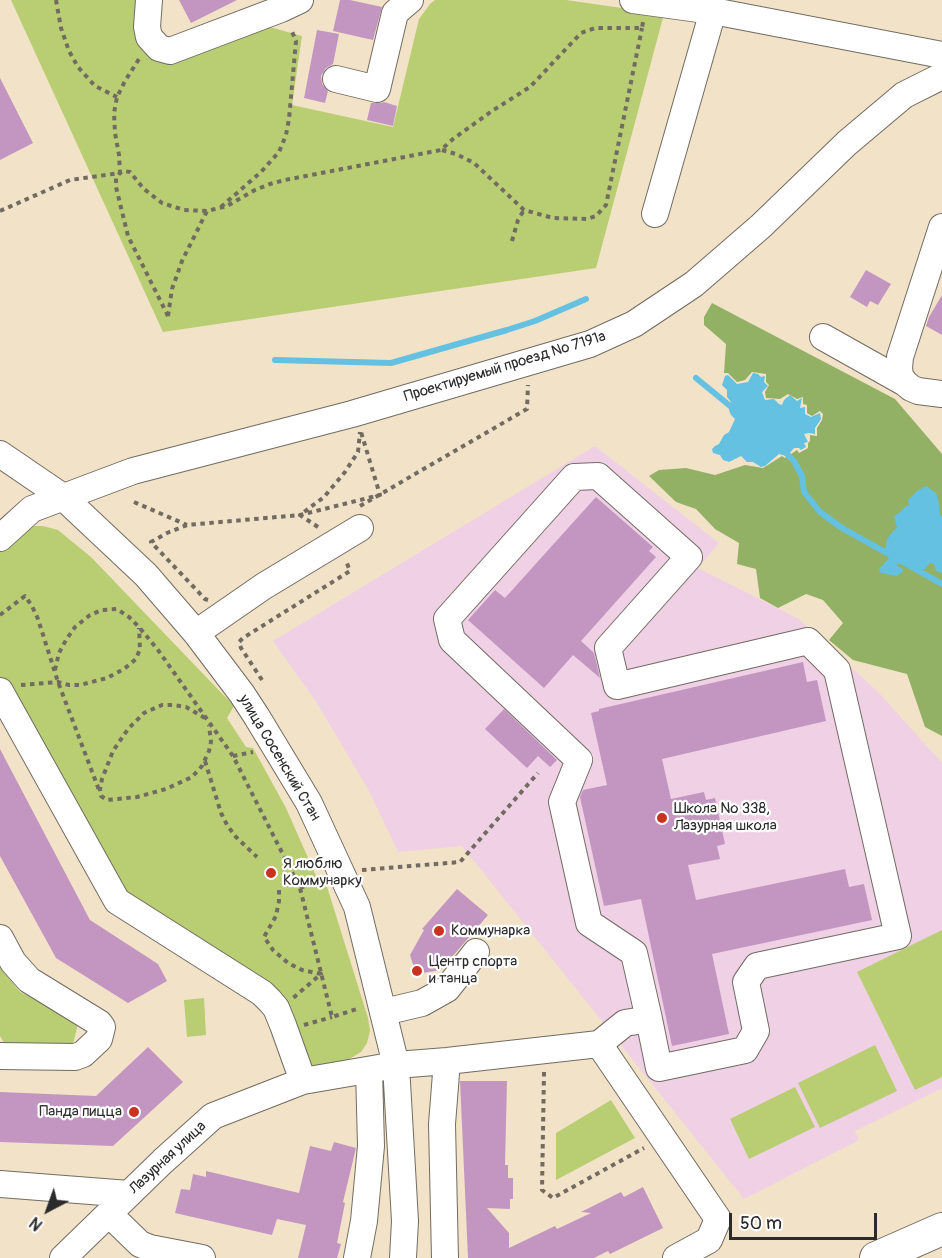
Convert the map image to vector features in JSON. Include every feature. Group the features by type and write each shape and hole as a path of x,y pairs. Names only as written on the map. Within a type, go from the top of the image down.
{"main road":[{"path":"876,1258 942,1229"}],"street":[{"path":"149,0 147,27 149,37 159,48 170,51 290,4"},
{"path":"336,79 377,89 395,13 410,0"},
{"path":"640,1 713,11 942,55"},
{"path":"654,214 713,11"},
{"name":"Проектируемый проезд № 7191а","path":"1,535 32,509 133,471 352,414 590,344 634,324 694,284 847,143 904,95 942,76"},
{"path":"905,383 900,376 900,357 942,227"},
{"path":"823,337 911,388 942,394"},
{"name":"улица Сосенский Стан","path":"0,454 63,497 146,575 196,633 257,717 309,803 333,881 357,907 372,1010 396,1065 405,1221 403,1258"},
{"path":"631,1091 659,1068 745,1050 756,1031 746,982 756,966 898,936 837,670 808,641 617,686 608,648 689,557 598,476 574,477 447,619 452,640 579,760 562,802 589,923 634,953 659,1068"},
{"path":"196,633 264,586 330,536 360,517"},
{"path":"7,689 117,901 270,1000 276,1008 303,1080"},
{"path":"0,938 13,962 29,980 102,1027 99,1039 83,1054 75,1057 0,1056"},
{"path":"372,1010 422,1003 447,989 476,952"},
{"path":"649,1018 625,1023 599,1044 718,1219 708,1240 676,1258"},
{"name":"Лазурная улица","path":"63,1258 213,1116 303,1080 396,1065 599,1044"},
{"path":"445,1258 442,1124 447,1061"},
{"path":"357,1258 364,1221 371,1146 369,1070"},
{"path":"0,1184 129,1194"},
{"path":"109,1214 140,1244 202,1258"}],"path":[{"path":"56,0 61,28 69,51 78,67 95,86 117,97"},
{"path":"0,211 69,180 124,171 130,172 144,189 162,203 184,210 207,211 227,206 270,184 285,180 441,150 474,163 524,210 553,218 587,219 596,216 606,205 642,28 640,1"},
{"path":"219,209 261,172 279,152 286,135 296,41 290,4"},
{"path":"441,150 492,111 530,87 581,33 604,27 642,28"},
{"path":"152,42 137,61 117,97 113,122 120,172 116,178 128,236 168,316 172,288 182,261 207,211"},
{"path":"512,241 518,220 524,210"},
{"path":"209,600 205,599 151,542 187,525 300,515 380,495 527,409 528,385"},
{"path":"300,515 324,497 345,472 358,452 360,429 380,495"},
{"path":"360,517 380,495"},
{"path":"134,502 187,525"},
{"path":"266,687 239,642 350,571 330,536 300,515"},
{"path":"0,615 25,596 38,619 58,682 101,796 107,800 146,795 192,777 205,760 211,742 211,730 207,720 186,707 174,705 162,705 144,713 128,729 113,751 102,779 101,796"},
{"path":"55,670 59,653 66,640 75,627 90,615 102,610 117,609 139,627 158,650 233,756 300,888 332,1017 372,1010"},
{"path":"7,689 58,682 69,685 107,678 124,669 135,659 140,644 139,627"},
{"path":"205,760 221,813 227,825 257,857"},
{"path":"300,888 321,880 333,881 460,862 538,774"},
{"path":"279,890 276,916 264,937 273,950 288,963 302,970 321,974"},
{"path":"289,1002 321,974"},
{"path":"544,1050 542,1190 553,1197 663,1138"}],"shaded area":[{"name":"Школа № 338, Лазурная школа","path":"595,446 719,543 698,568 799,619 878,692 942,763 942,1088 855,1131 859,1140 744,1199 462,846 398,852 368,789 317,703 273,641"}],"green space":[{"path":"11,0 139,0 153,49 266,26 302,36 292,105 393,127 419,19 435,0 566,0 664,14 596,268 163,332"},
{"path":"712,303 895,399 942,454 942,736 925,727 907,674 853,660 829,640 843,623 823,600 806,594 778,608 760,598 756,569 737,564 739,543 715,529 696,509 676,502 649,476 659,470 686,468 715,475 745,465 763,468 782,456 785,458 797,450 799,453 808,448 810,435 817,436 817,428 823,414 820,411 812,416 807,413 807,405 803,404 803,397 797,399 788,394 780,399 766,398 765,392 769,385 766,382 766,374 752,372 745,380 737,382 728,373 724,373 726,344 704,325 704,317"},
{"path":"27,526 43,526 58,530 91,557 234,706 227,718 246,747 253,748 286,808 316,876 324,877 368,1018 370,1031 367,1043 361,1052 344,1062 314,1067 303,1061 286,1004 247,968 115,887 0,681 0,551 13,532"},
{"path":"942,930 942,1077 915,1090 857,972"},
{"path":"0,968 20,992 79,1020 73,1044 6,1046 0,1036"},
{"path":"204,998 206,1035 187,1037 184,1000"},
{"path":"875,1045 897,1091 820,1128 798,1083"},
{"path":"795,1087 815,1127 749,1159 730,1119"},
{"path":"611,1100 635,1138 556,1180 556,1133"}],"water":[{"path":"753,373 761,377 765,376 764,382 768,386 762,392 765,400 774,399 782,405 790,395 797,401 802,398 800,408 805,407 805,414 811,417 820,413 821,419 815,428 815,434 804,434 808,442 804,443 806,447 801,450 794,448 786,456 779,454 761,467 753,462 747,462 741,456 729,462 723,460 720,455 713,453 712,449 729,432 735,419 729,410 731,402 727,397 727,390 722,385 725,376 728,375 737,384 748,382"},
{"path":"926,486 936,493 940,516 942,516 942,572 936,571 934,564 930,563 925,569 916,571 902,563 897,564 903,571 897,576 881,573 879,569 890,556 885,551 887,539 897,528 894,516 909,506 908,500"}],"building":[{"path":"179,0 237,0 191,23"},
{"path":"340,0 382,7 373,40 333,31"},
{"path":"317,30 339,34 333,64 326,68 321,76 322,84 328,91 325,103 304,98"},
{"path":"0,78 33,143 0,160"},
{"path":"384,102 397,106 393,126 367,120 371,103"},
{"path":"866,270 891,284 878,305 870,301 867,307 850,297"},
{"path":"942,295 942,335 926,326"},
{"path":"596,497 653,547 649,551 656,557 581,641 594,653 600,678 573,655 544,688 468,620 495,590 505,598"},
{"path":"803,662 807,682 817,680 826,721 662,759 671,799 704,792 706,800 715,798 725,844 717,846 720,859 688,865 696,900 845,869 849,887 864,884 872,920 712,954 729,1034 672,1046 641,899 604,906 580,797 583,790 607,785 591,713 599,709"},
{"path":"504,709 557,760 550,767 538,756 527,768 485,729"},
{"path":"0,749 90,920 158,964 167,981 128,1003 56,958 0,856"},
{"path":"457,889 488,915 441,970 416,974 410,955 424,930 422,929"},
{"path":"148,1047 183,1082 113,1146 0,1142 0,1092 96,1096"},
{"path":"460,1081 507,1081 505,1165 508,1165 508,1178 513,1178 513,1199 510,1199 510,1209 487,1208 509,1233 509,1248 555,1226 557,1229 591,1213 581,1212 621,1192 624,1197 643,1187 663,1228 610,1254 608,1251 594,1258 468,1258"},
{"path":"334,1142 356,1148 343,1202 345,1203 337,1243 341,1244 337,1258 298,1258 306,1225 277,1219 272,1235 175,1213 181,1189 190,1190 193,1174 206,1177 206,1171 299,1193 310,1146 331,1151"}],"waterway":[{"path":"275,360 391,363 535,321 586,299"},
{"path":"696,378 735,410"},
{"path":"782,449 794,461 802,476 804,492 820,512 842,528 942,584"}],"place":[{"name":"Школа № 338, Лазурная школа","path":"662,818"},
{"name":"Я люблю Коммунарку","path":"271,873"},
{"name":"Коммунарка","path":"439,931"},
{"name":"Центр спорта и танца","path":"417,971"},
{"name":"Панда пицца","path":"134,1112"}]}
